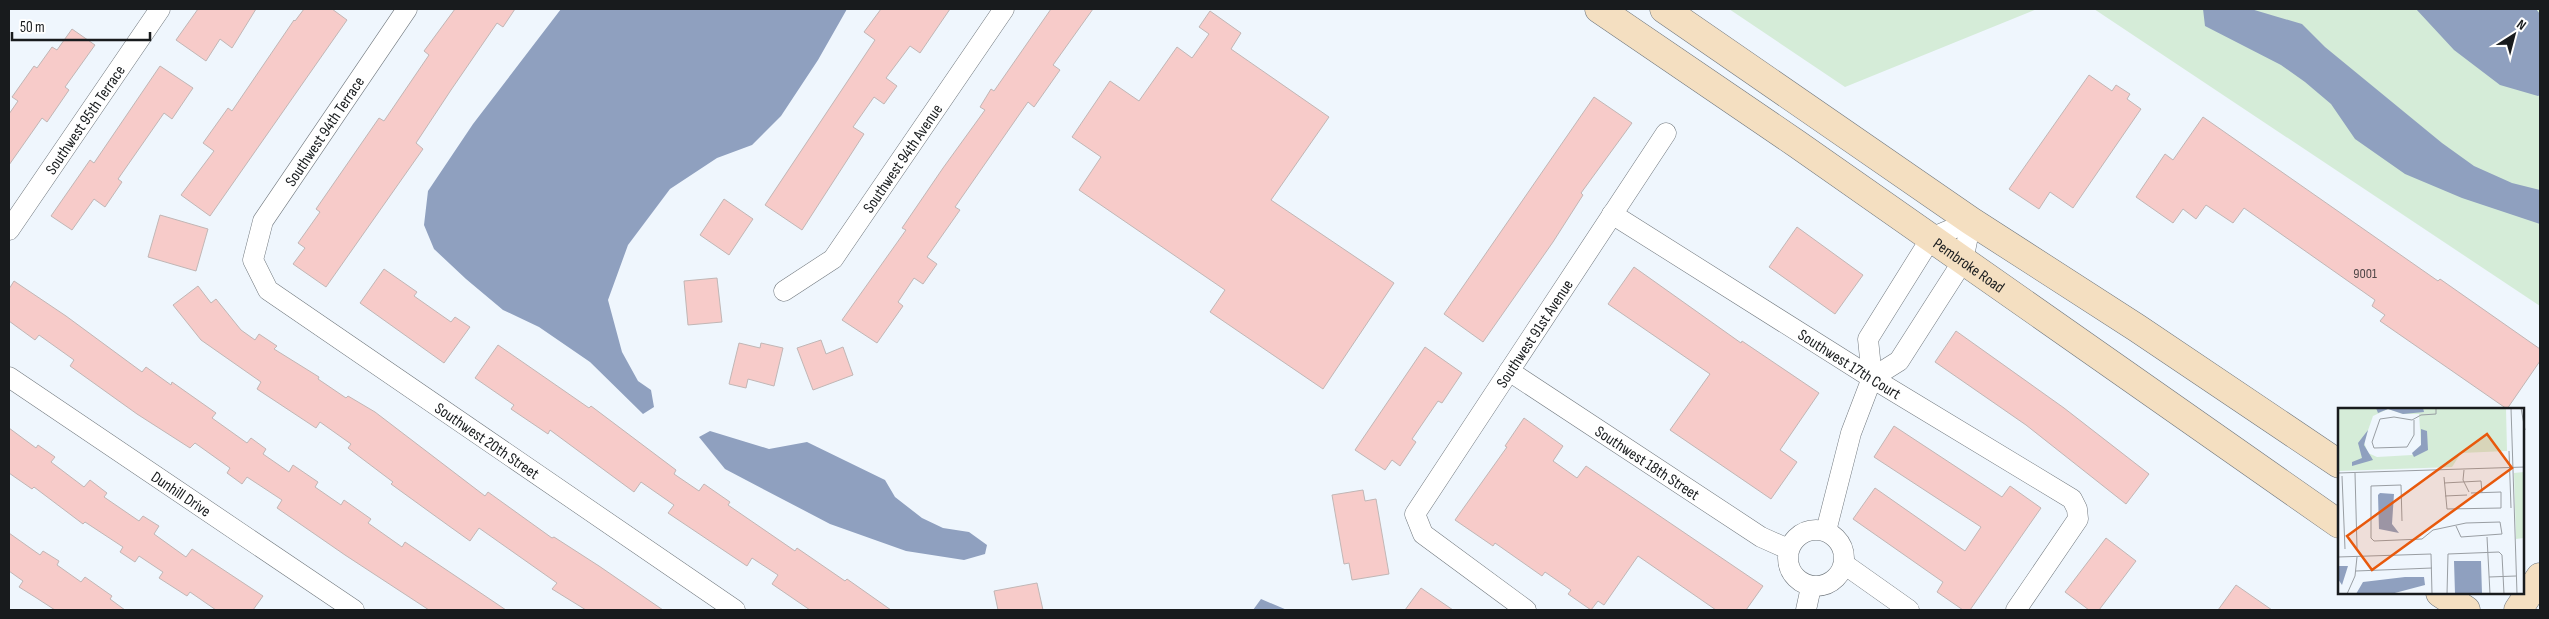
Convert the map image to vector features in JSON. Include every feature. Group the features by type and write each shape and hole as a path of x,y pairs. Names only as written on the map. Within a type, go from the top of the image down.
{"main road":[{"name":"Pembroke Road","path":"1599,9 1797,144 2338,523"},
{"path":"1664,9 1971,221 2137,328 2338,463"},
{"path":"2442,594 2466,610"}],"street":[{"name":"Southwest 95th Terrace","path":"9,230 160,9"},
{"name":"Southwest 94th Terrace","path":"254,260 263,221 407,9"},
{"name":"Southwest 94th Avenue","path":"784,291 833,259 1004,9"},
{"name":"Southwest 91st Avenue","path":"1526,610 1423,534 1415,514 1666,133"},
{"name":"Southwest 17th Court","path":"1612,214 1872,378 2072,499 2077,509 2078,519 2016,610"},
{"path":"1826,531 1851,433 1872,378 1868,340 1930,238 1971,221"},
{"path":"1872,378 1899,361 1963,261 1971,221"},
{"name":"Southwest 20th Street","path":"254,260 268,290 735,610"},
{"name":"Southwest 18th Street","path":"1509,372 1761,537 1788,549"},
{"name":"Dunhill Drive","path":"9,377 354,610"},
{"path":"1811,530 1826,531 1839,543 1844,554 1844,564 1839,575 1832,582 1820,587 1811,587 1798,582 1787,563 1788,549 1792,541 1801,534 1811,530"},
{"path":"1844,564 1909,610"},
{"path":"1806,610 1811,587"}],"green space":[{"path":"1729,9 2037,9 1845,87"},
{"path":"2094,9 2540,9 2540,306"}],"water":[{"path":"561,9 847,9 818,60 781,116 752,145 717,158 670,189 628,245 608,300 622,352 638,381 651,390 654,407 643,414 590,362 539,327 503,310 466,279 434,249 424,225 428,191 473,124"},
{"path":"2203,9 2251,9 2302,24 2325,47 2442,143 2474,166 2512,183 2540,190 2540,224 2462,198 2405,174 2355,139 2331,104 2305,82 2281,65 2205,26"},
{"path":"2416,9 2536,9 2540,14 2540,95 2500,85 2454,50"},
{"path":"710,431 769,449 807,442 885,480 895,497 922,518 943,528 969,532 987,545 985,554 964,560 906,551 830,524 725,469 699,437"},
{"path":"1261,599 1287,610 1253,610"}],"building":[{"path":"198,9 256,9 232,48 220,39 206,61 176,40"},
{"path":"304,9 332,9 347,20 210,216 181,195 214,151 203,143 228,108 232,111 294,20"},
{"path":"455,9 515,9 503,27 497,23 451,90 416,143 423,149 326,287 293,264 305,248 298,243 320,212 316,209 379,118 384,121 429,55 424,51"},
{"path":"881,9 950,9 920,53 910,46 886,78 897,86 884,104 874,97 853,127 864,134 802,230 765,205 875,40 864,32"},
{"path":"1051,9 1093,9 1053,65 1060,70 1034,107 1028,102 955,207 960,210 927,257 937,264 923,284 914,278 898,302 903,306 877,343 842,320 906,230 902,228 985,110 980,107 991,89 994,91"},
{"path":"1210,11 1241,33 1231,49 1329,117 1271,200 1394,283 1323,389 1210,312 1225,290 1079,190 1101,157 1072,137 1110,81 1139,101 1177,47 1192,58 1209,34 1199,27"},
{"path":"72,29 95,45 65,87 69,90 47,122 42,118 9,165 9,114 18,101 12,97 34,66 37,68 52,47 57,50"},
{"path":"160,66 193,88 172,119 164,113 118,179 122,182 105,207 94,199 72,230 51,216 90,160 94,163"},
{"path":"2089,75 2112,91 2116,85 2130,94 2127,99 2141,109 2073,208 2050,192 2039,209 2009,189"},
{"path":"1594,97 1632,123 1581,193 1583,195 1553,242 1483,342 1444,314"},
{"path":"2203,117 2438,281 2440,279 2540,349 2540,361 2508,408 2506,408 2380,321 2385,315 2372,306 2375,300 2244,208 2233,223 2206,205 2196,219 2183,209 2173,223 2136,197 2165,154 2173,160"},
{"path":"724,199 753,219 729,255 700,235"},
{"path":"160,215 208,229 196,271 148,257"},
{"path":"1797,227 1863,275 1835,314 1769,267"},
{"path":"1634,267 1741,343 1742,341 1819,393 1780,450 1797,462 1771,499 1670,430 1710,374 1608,304"},
{"path":"384,269 417,292 414,296 451,322 455,317 470,327 444,363 360,303"},
{"path":"717,278 722,322 688,325 684,281"},
{"path":"14,281 66,316 142,372 146,367 171,385 172,382 216,413 212,418 247,443 251,438 266,449 263,454 289,472 293,465 318,482 315,487 341,505 344,500 371,519 368,523 402,547 405,542 506,610 429,610 345,555 277,508 282,500 247,477 242,484 227,473 230,468 195,443 190,448 137,414 70,366 74,360 39,335 35,340 9,321 9,289"},
{"path":"198,286 211,303 216,299 241,330 255,340 259,334 277,346 274,349 319,377 318,379 346,398 348,396 375,412 485,496 488,492 552,538 554,537 599,566 663,610 586,610 552,589 557,583 479,528 470,541 391,484 393,482 348,448 351,444 320,422 316,428 257,389 261,382 201,340 173,305"},
{"path":"1956,331 2064,408 2149,474 2126,504 2026,425 1935,362"},
{"path":"821,340 826,354 843,347 853,375 813,390 797,348"},
{"path":"739,343 760,348 761,343 783,348 774,386 748,379 746,388 729,384"},
{"path":"498,345 589,408 591,406 676,470 674,474 699,491 704,484 730,502 728,505 795,551 797,548 845,581 847,579 891,610 810,610 772,584 778,575 752,558 747,566 668,513 674,505 641,482 634,492 550,430 548,434 511,409 514,405 475,378"},
{"path":"1425,347 1462,373 1442,403 1438,401 1412,439 1416,442 1400,466 1392,460 1385,470 1355,450"},
{"path":"1524,418 1563,446 1553,461 1577,478 1586,466 1763,586 1746,610 1716,610 1638,556 1604,605 1598,601 1591,610 1568,594 1571,590 1545,572 1542,576 1495,543 1493,546 1455,520 1507,447 1505,446"},
{"path":"1894,426 2002,497 2010,486 2041,508 1970,610 1963,610 1937,592 1943,582 1853,519 1875,488 1965,551 1981,527 1874,457"},
{"path":"9,428 36,448 38,445 55,457 51,462 84,487 90,480 107,493 104,497 139,521 143,516 159,526 154,534 186,557 192,549 263,596 253,610 216,610 190,592 187,596 159,578 163,572 139,556 135,562 120,552 123,547 85,522 83,524 34,487 32,489 9,473"},
{"path":"1363,490 1365,501 1376,499 1389,574 1352,580 1349,563 1344,564 1332,495"},
{"path":"9,533 40,555 43,551 59,561 57,565 81,582 85,577 112,596 110,599 125,610 55,610 19,587 23,581 9,571"},
{"path":"2106,538 2136,561 2099,610 2089,610 2065,592"},
{"path":"1037,583 1043,610 998,610 994,591"},
{"path":"2236,585 2272,610 2218,610"},
{"path":"1421,588 1453,610 1405,610"}]}
